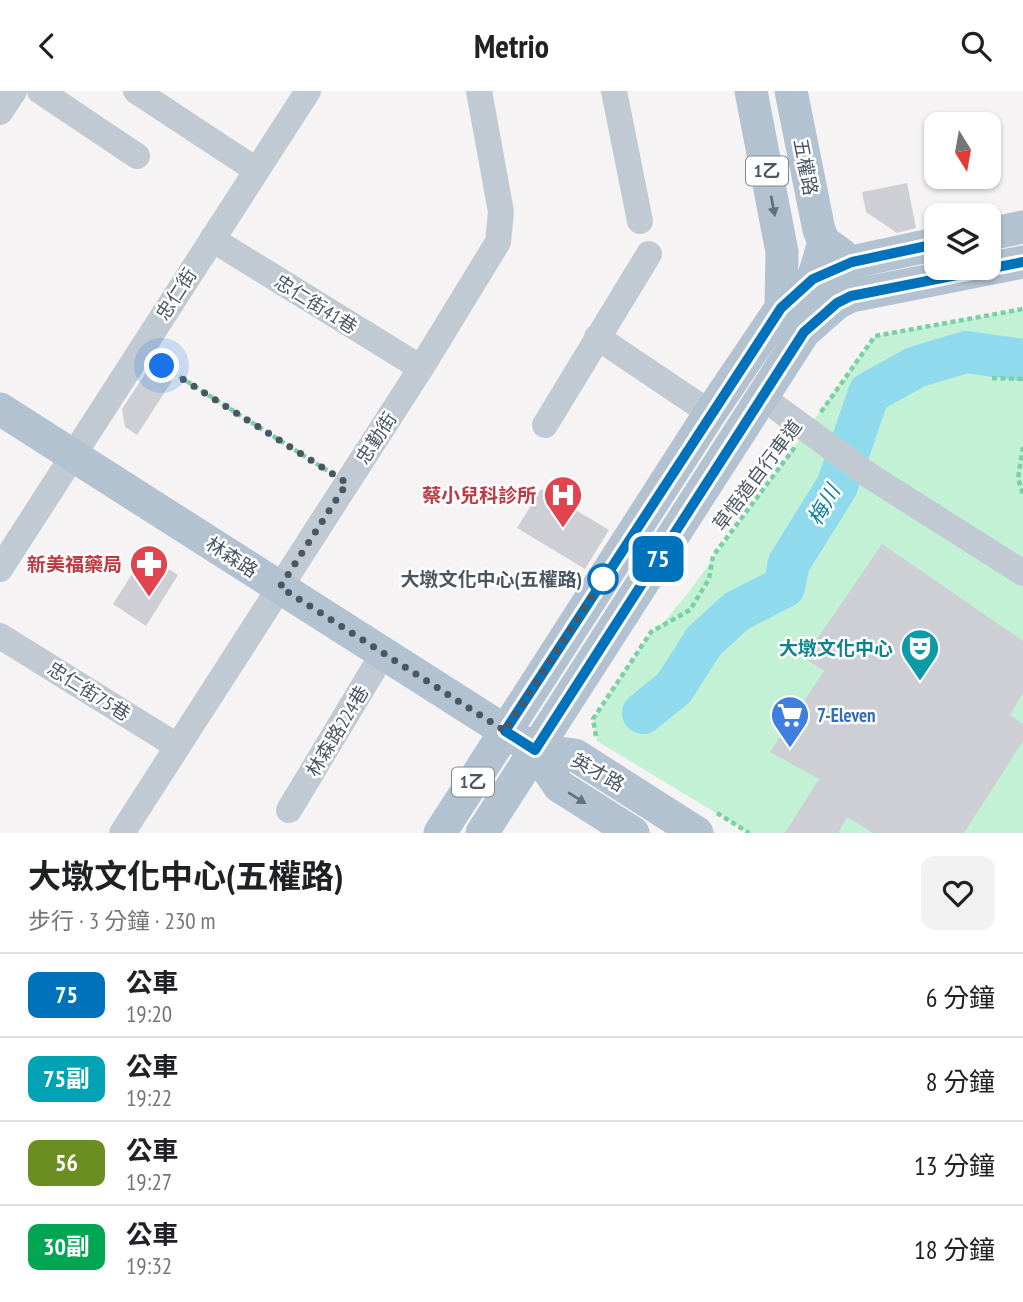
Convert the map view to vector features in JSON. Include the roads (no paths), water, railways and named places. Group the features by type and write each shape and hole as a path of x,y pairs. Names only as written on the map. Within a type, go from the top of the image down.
{"main road":[{"name":"五權路","path":"751,91 782,252 781,308"},
{"name":"五權路","path":"482,833 804,332 813,279 824,242 791,91"},
{"path":"1001,232 1023,227"},
{"path":"824,242 852,262"},
{"path":"813,279 852,262 924,247"},
{"path":"782,252 813,279 851,296"},
{"path":"804,332 837,303 851,296 1023,262"},
{"name":"1乙","path":"440,833 710,413 781,308 813,279"},
{"name":"林森路","path":"0,409 535,750"},
{"name":"英才路","path":"535,750 576,755 703,820"},
{"name":"英才路","path":"535,750 559,786 633,833"}],"street":[{"path":"0,112 13,91"},
{"path":"40,91 137,156"},
{"path":"136,91 256,170"},
{"name":"忠仁街","path":"0,569 307,91"},
{"name":"忠勤街","path":"122,833 491,256 502,226 479,91"},
{"path":"614,91 640,221"},
{"name":"忠仁街41巷","path":"212,239 421,368"},
{"path":"545,425 649,254"},
{"path":"597,337 710,413"},
{"path":"762,397 833,446 870,476 1023,573"},
{"name":"忠仁街75巷","path":"0,636 177,746"},
{"name":"林森路224巷","path":"289,810 384,652"}],"waterway":[{"name":"梅川","path":"643,713 674,688 704,641 737,611 784,587 789,563 837,486 869,393 916,367 966,352 1023,360"}],"place":[{"name":"蔡小兒科診所","path":"563,529"},
{"name":"大墩文化中心(五權路)","path":"603,579"},
{"name":"新美福藥局","path":"149,598"},
{"name":"大墩文化中心","path":"920,682"},
{"name":"7-Eleven","path":"790,749"}]}
